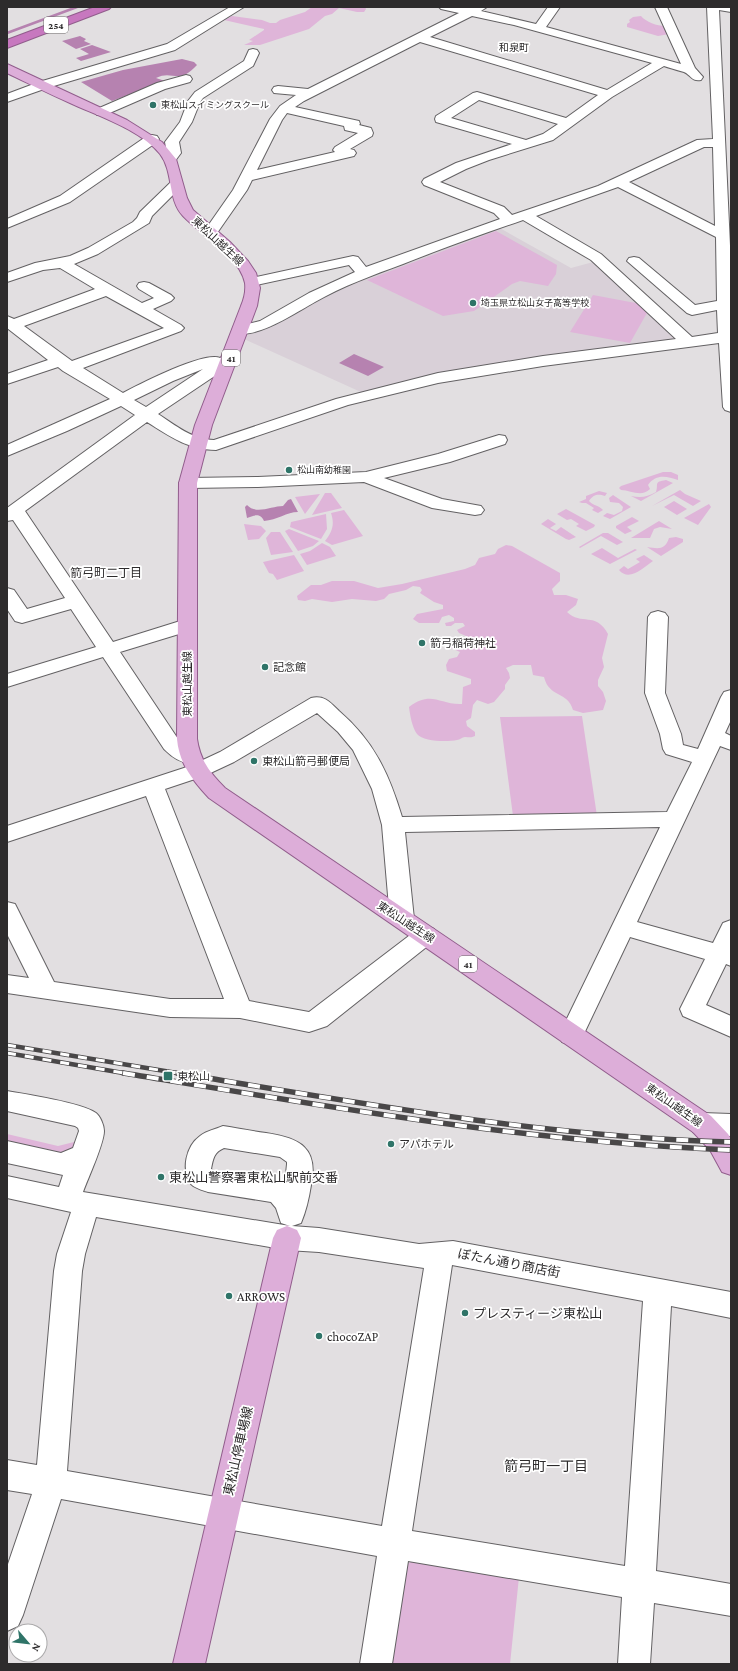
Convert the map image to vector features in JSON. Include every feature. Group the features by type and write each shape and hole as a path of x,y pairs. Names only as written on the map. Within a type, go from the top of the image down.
{"highway":[{"name":"254","path":"7,39 90,7"},
{"name":"254","path":"7,44 105,7"}],"main road":[{"name":"東松山越生線","path":"7,68 101,112 152,139 164,150 174,166 176,185 182,205 188,213 245,267 252,282 252,297 231,358 197,443 191,462 188,483 187,739 193,764 217,793 702,1124 719,1142 731,1164"},
{"name":"東松山停車場線","path":"189,1664 224,1514 285,1215"}],"street":[{"path":"7,98 43,85 171,47 238,7"},
{"path":"444,7 516,22 690,70"},
{"path":"210,233 240,190 276,119 284,109 300,98 482,7"},
{"path":"538,29 554,7"},
{"path":"661,7 690,70 702,82 716,87"},
{"path":"713,7 719,35 716,87 725,126 723,152 725,304 731,407"},
{"path":"721,7 731,9"},
{"path":"419,38 608,94"},
{"path":"170,158 174,153 172,142 186,122 194,101 199,95 249,63 253,53"},
{"path":"510,220 499,210 429,182 484,156 548,137 608,94 661,63"},
{"path":"101,112 161,86 186,80"},
{"path":"278,90 310,93"},
{"path":"527,144 441,119 477,96 568,123"},
{"path":"246,177 345,152 367,133 366,131 350,127 354,124 284,109"},
{"path":"7,224 65,199 152,139"},
{"path":"240,330 265,324 314,296 364,274 401,253 510,220 619,182 707,142 723,152"},
{"path":"619,182 725,228"},
{"path":"7,278 40,266 62,263 93,251 138,225 144,220 145,215 176,185"},
{"path":"524,215 596,257 688,341"},
{"path":"252,282 353,260 364,274"},
{"path":"634,261 692,310 725,304"},
{"path":"7,379 150,339 176,328 141,310 62,263"},
{"path":"141,310 166,298 144,286"},
{"path":"10,323 107,290"},
{"path":"10,323 65,364 121,400 186,439 207,446 216,445 342,402 438,378 543,361 726,337"},
{"path":"7,451 121,400 177,372 216,360 231,358"},
{"path":"193,764 171,744 76,601 12,514 146,415 231,358"},
{"path":"188,483 258,482 366,477 444,458 498,440"},
{"path":"366,477 438,504 475,510"},
{"path":"7,594 22,617 76,601"},
{"path":"658,617 655,692 658,705 667,721 672,740 672,749 704,758"},
{"path":"7,681 177,628 187,627"},
{"path":"571,1035 704,758 722,740 731,697"},
{"path":"7,834 153,786 193,764 227,757 318,704 345,727 362,747 383,789 393,825 402,919"},
{"path":"153,786 240,1009"},
{"path":"393,825 675,819"},
{"path":"7,910 43,983 44,989"},
{"path":"624,927 725,956"},
{"path":"731,929 725,956 692,1009 731,1027"},
{"path":"7,984 170,1008 240,1009 309,1022 318,1019 426,935"},
{"path":"7,1101 78,1116 88,1120 92,1128 84,1155 68,1271 50,1482 7,1615"},
{"path":"702,1124 731,1125"},
{"path":"224,1137 282,1146 291,1149 299,1158 301,1166 300,1172 291,1184 285,1215 208,1181 201,1176 198,1170 202,1150 210,1142 224,1137"},
{"path":"7,1152 62,1164 74,1161 84,1155"},
{"path":"7,1187 77,1202 285,1215"},
{"name":"ぼたん通り商店街","path":"285,1215 319,1240 419,1256 453,1252 731,1305"},
{"path":"376,1664 440,1253"},
{"path":"634,1664 658,1291"},
{"path":"7,1475 224,1514 731,1600"}],"shaded area":[{"path":"312,7 365,7 366,9 364,12 357,12 339,8 332,14 325,16 309,29 260,45 244,45 253,41 249,40 264,29 224,20 232,16 276,23 280,20 305,12"},
{"path":"641,16 652,23 665,26 669,34 658,36 627,27 627,24 630,22 629,20 633,17"},
{"path":"80,36 86,39 84,41 91,44 76,49 62,41"},
{"path":"92,45 111,52 81,61 76,58 89,54 80,49"},
{"path":"182,59 194,62 197,65 185,75 167,75 156,78 165,81 112,101 81,82 123,70"},
{"name":"埼玉県立松山女子高等学校","path":"496,226 571,268 597,261 682,339 363,393 244,339 246,336 321,294"},
{"path":"496,231 557,265 556,274 548,286 520,281 512,284 474,311 443,316 367,280"},
{"path":"593,295 641,304 648,311 630,343 570,332"},
{"path":"354,354 384,367 368,376 339,363"},
{"path":"663,472 671,472 678,475 678,480 665,477 654,479 648,485 650,489 643,493 621,490 619,488 621,486"},
{"path":"666,480 673,483 641,501 631,496 644,497 653,494 656,492 657,484"},
{"path":"680,490 685,494 701,501 693,506 674,495 652,506"},
{"path":"599,491 607,493 605,496 594,496 589,501 603,510 598,513 592,510 594,508 586,503 579,502 586,499 586,496"},
{"path":"325,493 331,493 342,508 312,515"},
{"path":"320,494 305,514 295,497"},
{"path":"613,495 631,507 610,519 603,516 607,513 614,515 622,511 623,507 619,503 610,502 609,498"},
{"path":"291,499 298,512 264,521 260,516 247,518 245,507 247,505 251,508 259,510 283,506 288,500"},
{"path":"674,501 687,509 677,515 664,507"},
{"path":"709,504 711,507 698,525 684,518"},
{"path":"566,509 595,525 594,527 586,531 576,526 579,524 571,519 567,520 557,514"},
{"path":"344,510 363,536 332,545 325,541 332,528 333,521 331,513"},
{"path":"326,514 327,529 321,539 290,527 291,522"},
{"path":"632,517 639,521 627,527 632,531 625,534 616,528 616,526"},
{"path":"548,519 556,524 550,528 556,531 561,527 576,537 569,540 566,539 541,524"},
{"path":"659,521 672,529 660,527 654,529 650,538 631,538"},
{"path":"244,524 261,526 266,531 259,539 248,540"},
{"path":"289,529 319,541 313,546 298,551 285,531"},
{"path":"271,532 280,532 293,552 271,555 266,538"},
{"path":"603,533 608,533 623,542 617,545 601,536 580,548 579,547"},
{"path":"676,537 683,539 683,542 661,556 647,547 661,548 666,545 669,538"},
{"path":"322,543 330,547 336,556 307,565 300,554 310,551"},
{"path":"506,545 512,546 560,573 560,581 552,589 554,595 566,595 578,599 576,605 567,612 572,616 598,623 608,634 602,658 604,667 598,680 598,686 603,692 606,701 603,710 583,713 573,710 571,704 567,700 554,692 546,684 544,677 533,675 531,665 513,665 506,668 510,678 505,685 505,689 494,702 488,704 477,700 473,705 471,718 466,721 467,726 475,732 475,736 448,741 425,739 420,737 415,731 409,707 417,702 430,699 454,704 462,704 463,687 471,684 471,679 447,671 446,665 449,659 457,657 460,652 449,647 448,644 456,640 462,642 468,640 466,636 459,633 457,630 465,626 463,623 455,623 451,626 446,626 445,623 454,621 454,618 449,615 442,617 439,623 419,623 413,619 417,614 443,609 443,605 434,602 420,593 422,590 420,587 413,586 406,590 389,594 384,599 376,601 352,599 332,602 312,599 305,601 298,600 297,596 311,585 321,585 332,581 354,581 378,588 402,584 465,569 475,565 479,558 495,554 498,549"},
{"path":"602,548 618,558 635,549 637,550 610,564 591,554"},
{"path":"294,555 304,571 277,580 273,574 269,573 263,562"},
{"path":"644,555 653,561 636,573 627,575 619,570 624,566 628,569 640,562 636,559"},
{"path":"582,716 597,816 513,816 500,717"},
{"path":"7,1134 58,1146 78,1141 76,1148 60,1154 7,1142"},
{"path":"416,1560 519,1577 510,1664 381,1664 396,1568"}],"waterway":[{"path":"7,33 77,7"}],"railway":[{"path":"7,1045 183,1074"},
{"path":"7,1053 128,1074"},
{"path":"123,1073 128,1074"},
{"path":"177,1073 384,1107 522,1126 661,1139 731,1142"},
{"path":"128,1074 350,1110 502,1131 654,1146 731,1150"}],"place":[{"name":"東松山スイミングスクール","path":"153,105"},
{"name":"埼玉県立松山女子高等学校","path":"473,303"},
{"name":"松山南幼稚園","path":"289,470"},
{"name":"箭弓稲荷神社","path":"422,643"},
{"name":"記念館","path":"265,667"},
{"name":"東松山箭弓郵便局","path":"254,761"},
{"name":"東松山","path":"168,1076"},
{"name":"アパホテル","path":"391,1144"},
{"name":"東松山警察署東松山駅前交番","path":"161,1177"},
{"name":"ARROWS","path":"229,1296"},
{"name":"プレスティージ東松山","path":"465,1313"},
{"name":"chocoZAP","path":"319,1336"}],"district":[{"name":"和泉町","path":"514,47"},
{"name":"箭弓町二丁目","path":"106,573"},
{"name":"箭弓町一丁目","path":"546,1466"}]}
